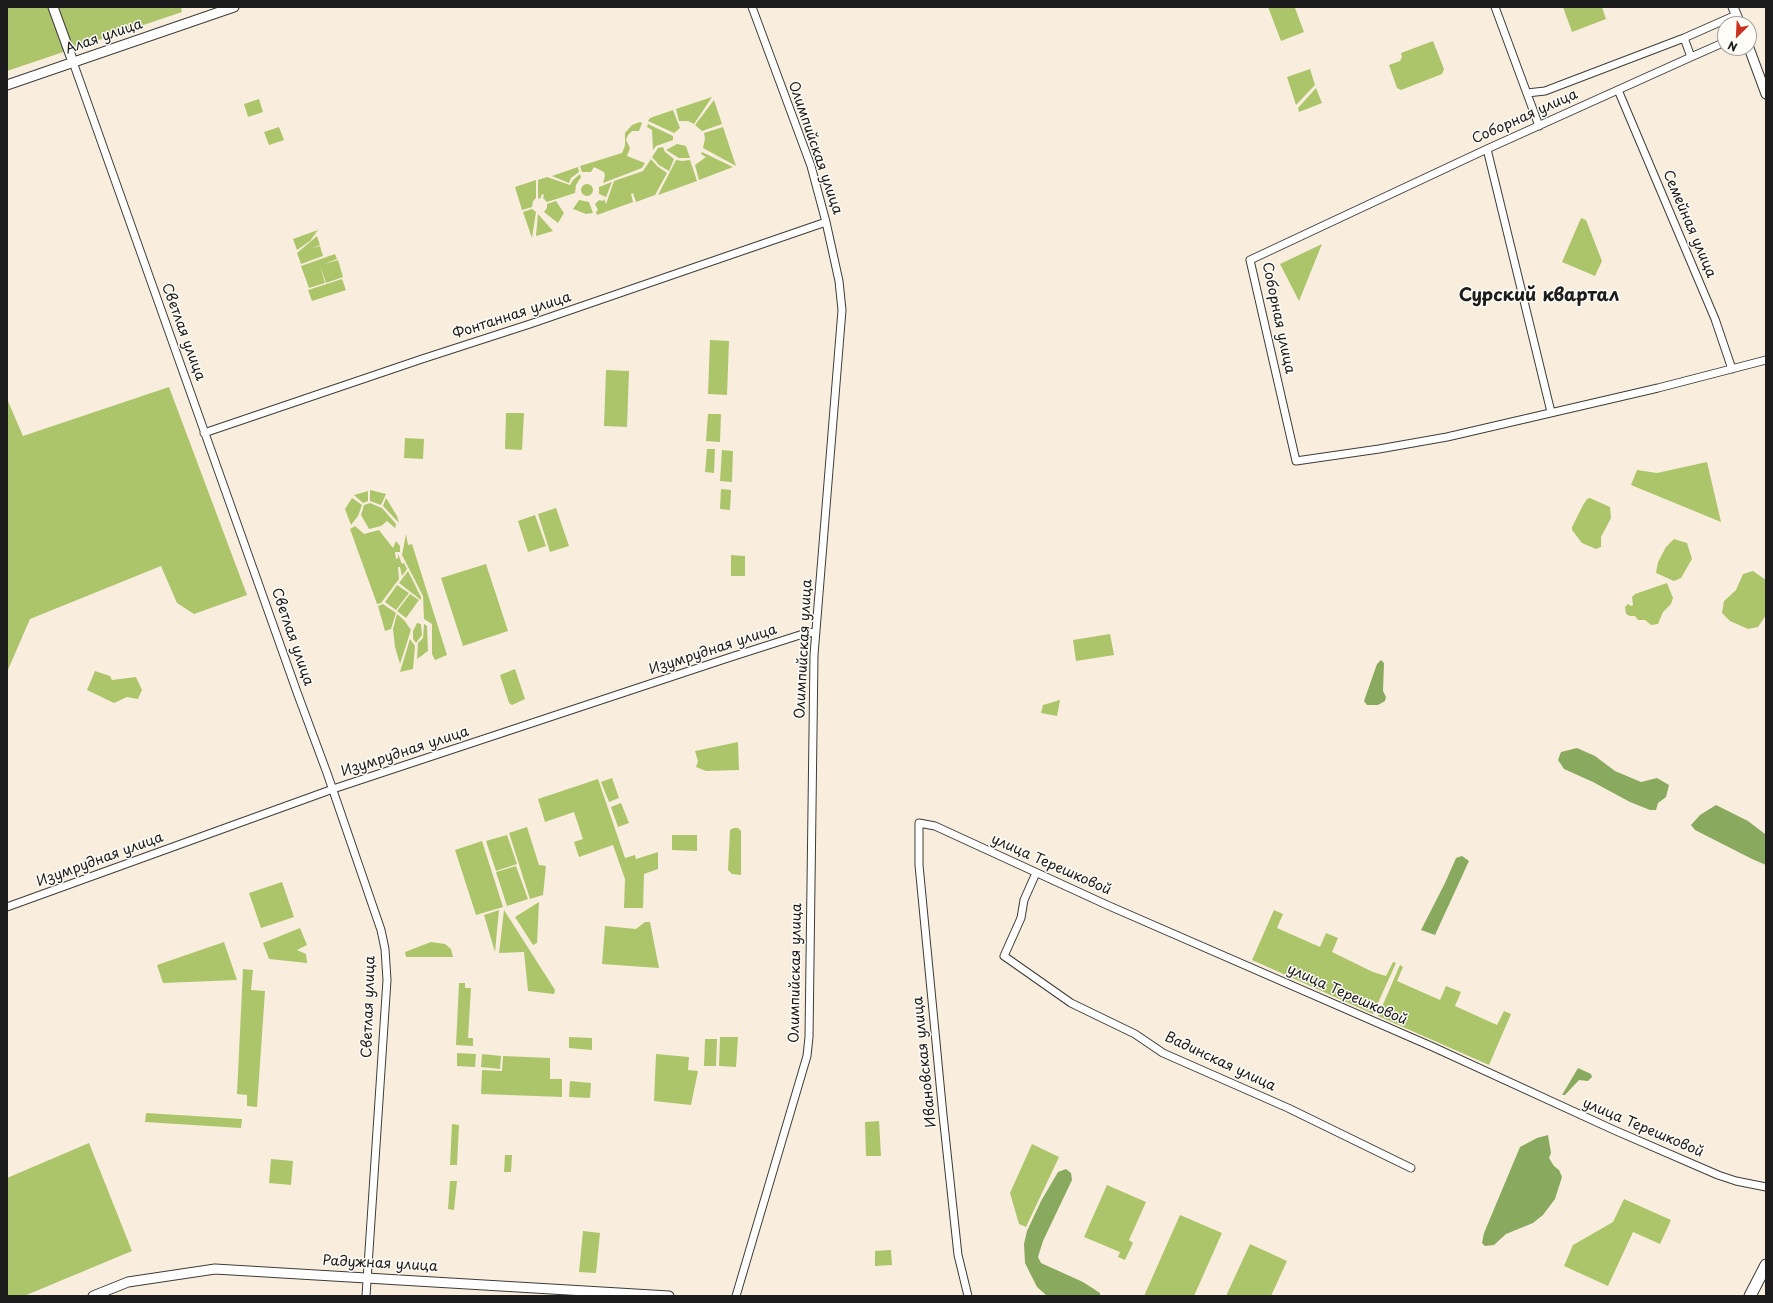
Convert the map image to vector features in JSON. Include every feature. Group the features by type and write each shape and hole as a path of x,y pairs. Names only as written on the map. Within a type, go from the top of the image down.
{"main road":[{"name":"Светлая улица","path":"53,7 73,62"},
{"name":"Алая улица","path":"7,85 234,7"},
{"path":"1752,56 1766,94"},
{"path":"1750,1296 1766,1265"},
{"name":"Радужная улица","path":"93,1296 128,1282 215,1269 669,1296"}],"street":[{"name":"Олимпийская улица","path":"736,1296 807,1056 809,1023 816,632 842,310 840,281 826,222 810,166 752,7"},
{"path":"1495,7 1539,126"},
{"path":"1527,93 1545,91 1684,38 1737,15"},
{"path":"1684,38 1691,57"},
{"name":"Соборная улица","path":"1717,46 1487,149 1250,260 1296,461 1447,437 1766,360"},
{"name":"Светлая улица","path":"73,62 204,433 333,790 381,930 386,961 387,980 366,1296"},
{"name":"Семейная улица","path":"1618,90 1712,312 1732,369"},
{"path":"1487,149 1551,412"},
{"name":"Фонтанная улица","path":"204,433 422,358 530,324 826,222"},
{"name":"Изумрудная улица","path":"7,907 333,790 803,634 816,632"},
{"name":"улица Терешковой","path":"919,823 935,826 1036,873 1434,1047 1614,1130 1718,1175 1736,1181 1766,1187"},
{"name":"Ивановская улица","path":"919,823 919,865 943,1115 958,1255 968,1296"},
{"name":"Вадинская улица","path":"1036,873 1024,900 1021,918 1004,956 1071,1003 1135,1034 1163,1053 1288,1108 1411,1168"}],"green space":[{"path":"7,7 181,7 182,12 7,71"},
{"path":"1268,7 1295,8 1304,32 1281,41"},
{"path":"1563,7 1602,7 1606,19 1572,32"},
{"path":"1433,41 1444,69 1442,74 1401,90 1397,88 1389,65 1400,61 1402,57 1401,53"},
{"path":"1310,69 1315,85 1296,105 1287,77"},
{"path":"1316,88 1322,103 1299,112 1298,108"},
{"path":"712,97 694,124 688,121 679,121 676,109"},
{"path":"259,99 263,112 248,117 244,104"},
{"path":"714,100 722,124 702,131 695,125"},
{"path":"673,110 680,128 674,133 648,121 650,118"},
{"path":"640,122 642,123 639,131 632,131 626,140 630,148 627,156 645,163 642,168 603,183 605,176 604,172 594,167 591,172 582,172 580,166 622,153 625,146 625,133 632,125"},
{"path":"648,124 673,136 673,140 656,146 653,150 652,130 647,127"},
{"path":"279,127 284,140 269,145 264,132"},
{"path":"723,127 736,166 703,148 705,139 704,133"},
{"path":"677,144 686,146 690,158 679,158 666,150"},
{"path":"663,147 665,152 674,159 669,171 659,165 652,157 658,148"},
{"path":"702,152 733,167 699,180 695,165 706,157 701,154"},
{"path":"651,159 657,166 667,173 655,195 636,202 633,193 631,194 633,202 597,215 596,212 598,210 595,204 599,200 603,201 604,199 606,204 614,181 643,171"},
{"path":"676,160 690,160 697,181 658,195"},
{"path":"578,167 579,172 571,178 569,183 552,176"},
{"path":"580,174 581,177 576,185 575,193 547,202 543,198 544,195 542,194 540,199 538,198 538,180 547,177 570,185"},
{"path":"536,180 536,198 533,201 532,207 522,210 515,187"},
{"path":"612,182 606,197 599,194 599,187"},
{"path":"587,184 591,186 593,190 591,194 587,196 583,194 581,190 583,186"},
{"path":"579,200 589,202 593,213 586,214 573,209"},
{"path":"556,201 564,213 558,223 544,212 547,208 547,204"},
{"path":"532,209 536,212 532,238 523,212"},
{"path":"538,214 553,231 536,236"},
{"path":"1581,218 1586,220 1602,261 1595,276 1562,262"},
{"path":"318,230 310,241 297,250 293,239"},
{"path":"317,236 320,245 312,248 320,246 323,256 301,264 297,253"},
{"path":"1322,244 1299,301 1280,264"},
{"path":"335,254 337,259 324,264 338,260 343,277 326,283 320,265 325,283 309,288 301,266"},
{"path":"342,279 346,290 312,301 308,290"},
{"path":"710,340 729,341 727,395 708,394"},
{"path":"606,370 629,371 627,427 604,426"},
{"path":"169,387 247,595 194,614 177,603 161,566 30,619 7,672 7,399 23,436"},
{"path":"506,413 524,413 522,450 505,449"},
{"path":"708,414 721,414 720,442 706,441"},
{"path":"405,438 424,439 423,459 404,458"},
{"path":"707,449 715,449 714,473 705,472"},
{"path":"722,450 733,451 732,482 720,481"},
{"path":"1707,462 1721,522 1631,485 1637,470 1657,473"},
{"path":"721,489 731,490 730,510 720,509"},
{"path":"370,490 386,494 381,505 370,501"},
{"path":"368,491 368,501 363,503 354,495"},
{"path":"352,498 362,505 358,516 351,525 345,509"},
{"path":"386,498 397,516 399,523 383,506"},
{"path":"1590,498 1610,507 1611,518 1601,537 1601,547 1596,549 1582,543 1572,530 1572,527 1583,505 1587,499"},
{"path":"370,503 382,508 396,524 395,528 387,521 381,526 369,529 361,515 364,505"},
{"path":"556,508 569,546 550,552 538,514"},
{"path":"535,515 546,546 528,552 518,521"},
{"path":"355,526 364,534 379,530 393,548 396,541 400,546 400,552 395,552 396,559 398,558 398,554 402,564 404,563 407,569 402,576 400,567 398,567 399,579 381,603 377,604 350,529"},
{"path":"406,534 408,545 412,544 447,655 435,660 432,654 432,624 424,619 423,596 402,555"},
{"path":"1674,539 1687,543 1692,559 1681,578 1674,581 1656,573 1658,562 1666,547"},
{"path":"731,555 745,556 745,576 731,576"},
{"path":"486,564 508,631 463,646 441,578"},
{"path":"408,571 421,597 421,600 399,583"},
{"path":"1753,571 1766,580 1766,615 1758,627 1748,629 1730,621 1722,613 1724,601 1736,590 1743,574"},
{"path":"1667,583 1673,598 1671,604 1663,612 1658,624 1651,625 1645,620 1638,620 1635,616 1626,614 1625,607 1628,604 1631,606 1633,605 1632,597 1635,594"},
{"path":"397,585 409,593 396,610 385,602"},
{"path":"410,594 419,600 406,618 397,611"},
{"path":"383,604 396,613 391,629 385,631 378,606"},
{"path":"397,614 404,620 411,630 400,664 395,647 393,629"},
{"path":"417,623 421,624 422,635 416,643 413,639 413,631"},
{"path":"424,624 427,626 428,651 417,659 418,643 423,638"},
{"path":"1110,634 1114,655 1076,661 1073,640"},
{"path":"410,639 415,646 413,669 400,672"},
{"path":"1381,660 1384,663 1383,691 1386,697 1385,701 1378,705 1367,705 1364,701 1377,664"},
{"path":"515,669 525,699 512,705 509,703 500,675"},
{"path":"95,671 110,676 112,680 136,677 142,690 138,699 127,697 114,703 87,690"},
{"path":"1060,700 1057,716 1041,713 1043,705"},
{"path":"738,742 739,770 706,771 696,767 698,761 695,751"},
{"path":"1577,748 1595,756 1615,771 1641,782 1657,778 1669,785 1666,797 1658,803 1656,810 1650,810 1630,802 1593,782 1564,769 1558,760 1561,752"},
{"path":"612,778 619,798 609,802 601,782"},
{"path":"598,779 625,858 635,855 636,859 658,852 658,869 644,874 643,908 624,908 625,879 613,845 579,857 574,842 583,839 574,812 545,822 538,799"},
{"path":"621,803 629,823 618,827 611,807"},
{"path":"1716,805 1748,821 1765,834 1766,865 1695,830 1691,825 1700,815"},
{"path":"527,827 539,865 546,866 543,895 530,899 509,833"},
{"path":"738,828 741,831 741,875 732,874 728,870 730,830"},
{"path":"507,835 517,864 496,871 486,841"},
{"path":"672,835 697,835 697,851 672,850"},
{"path":"482,841 503,907 476,915 455,850"},
{"path":"1462,856 1469,861 1435,935 1421,930 1456,858"},
{"path":"516,866 528,899 507,906 496,872"},
{"path":"282,882 294,917 261,928 249,893"},
{"path":"539,902 537,943 533,945 515,917"},
{"path":"499,910 495,952 484,915"},
{"path":"504,910 555,990 554,994 528,991 524,952 499,953"},
{"path":"1274,910 1283,914 1277,928 1320,947 1326,933 1338,938 1332,952 1373,972 1386,976 1393,962 1396,963 1373,1014 1252,960"},
{"path":"645,922 650,922 659,968 602,964 605,926 636,929"},
{"path":"300,928 307,945 297,950 306,954 307,963 269,959 263,943"},
{"path":"224,942 237,980 163,983 157,965"},
{"path":"431,942 445,944 451,949 453,957 406,957 405,952"},
{"path":"1400,965 1403,967 1397,981 1440,1000 1446,986 1461,992 1455,1006 1497,1025 1504,1011 1511,1014 1489,1065 1378,1016"},
{"path":"243,969 253,970 251,990 265,991 257,1107 247,1106 247,1095 237,1094"},
{"path":"459,983 465,983 465,988 471,988 468,1038 473,1038 473,1046 456,1045"},
{"path":"569,1037 592,1038 592,1050 569,1048"},
{"path":"720,1037 738,1037 736,1067 719,1066"},
{"path":"705,1039 717,1039 716,1066 704,1066"},
{"path":"457,1053 476,1054 475,1067 457,1066"},
{"path":"482,1054 501,1056 500,1069 481,1067"},
{"path":"656,1054 689,1057 688,1070 698,1071 691,1105 654,1101"},
{"path":"503,1056 550,1058 550,1079 562,1079 562,1097 481,1094 482,1070 502,1071"},
{"path":"1578,1068 1591,1074 1592,1077 1588,1081 1579,1080 1565,1095 1562,1095"},
{"path":"570,1081 591,1083 590,1098 569,1097"},
{"path":"146,1113 242,1119 241,1128 145,1122"},
{"path":"879,1121 881,1156 866,1156 865,1122"},
{"path":"452,1124 459,1125 457,1165 450,1165"},
{"path":"1548,1135 1551,1153 1549,1158 1554,1166 1559,1170 1562,1177 1555,1199 1543,1215 1533,1223 1506,1234 1494,1245 1485,1246 1482,1243 1484,1233 1520,1147 1537,1138"},
{"path":"89,1143 132,1251 24,1296 7,1296 7,1178"},
{"path":"1032,1144 1059,1157 1026,1227 1019,1224 1010,1193"},
{"path":"505,1155 512,1155 511,1172 504,1172"},
{"path":"271,1159 293,1161 291,1185 269,1183"},
{"path":"1066,1169 1071,1173 1072,1180 1043,1241 1038,1257 1041,1263 1083,1282 1100,1293 1100,1296 1046,1295 1037,1287 1025,1263 1024,1244 1027,1231 1041,1201 1058,1172"},
{"path":"450,1181 457,1181 454,1210 448,1209"},
{"path":"1107,1185 1146,1202 1129,1240 1133,1243 1125,1260 1118,1257 1120,1252 1084,1237"},
{"path":"1624,1199 1671,1220 1660,1244 1633,1232 1608,1286 1564,1266 1573,1245 1613,1222"},
{"path":"1180,1215 1222,1233 1194,1296 1144,1296"},
{"path":"583,1231 600,1233 596,1273 579,1272"},
{"path":"1250,1244 1287,1261 1271,1296 1226,1296"},
{"path":"891,1250 892,1265 875,1266 875,1251"}],"district":[{"name":"Сурский квартал","path":"1539,296"}]}
